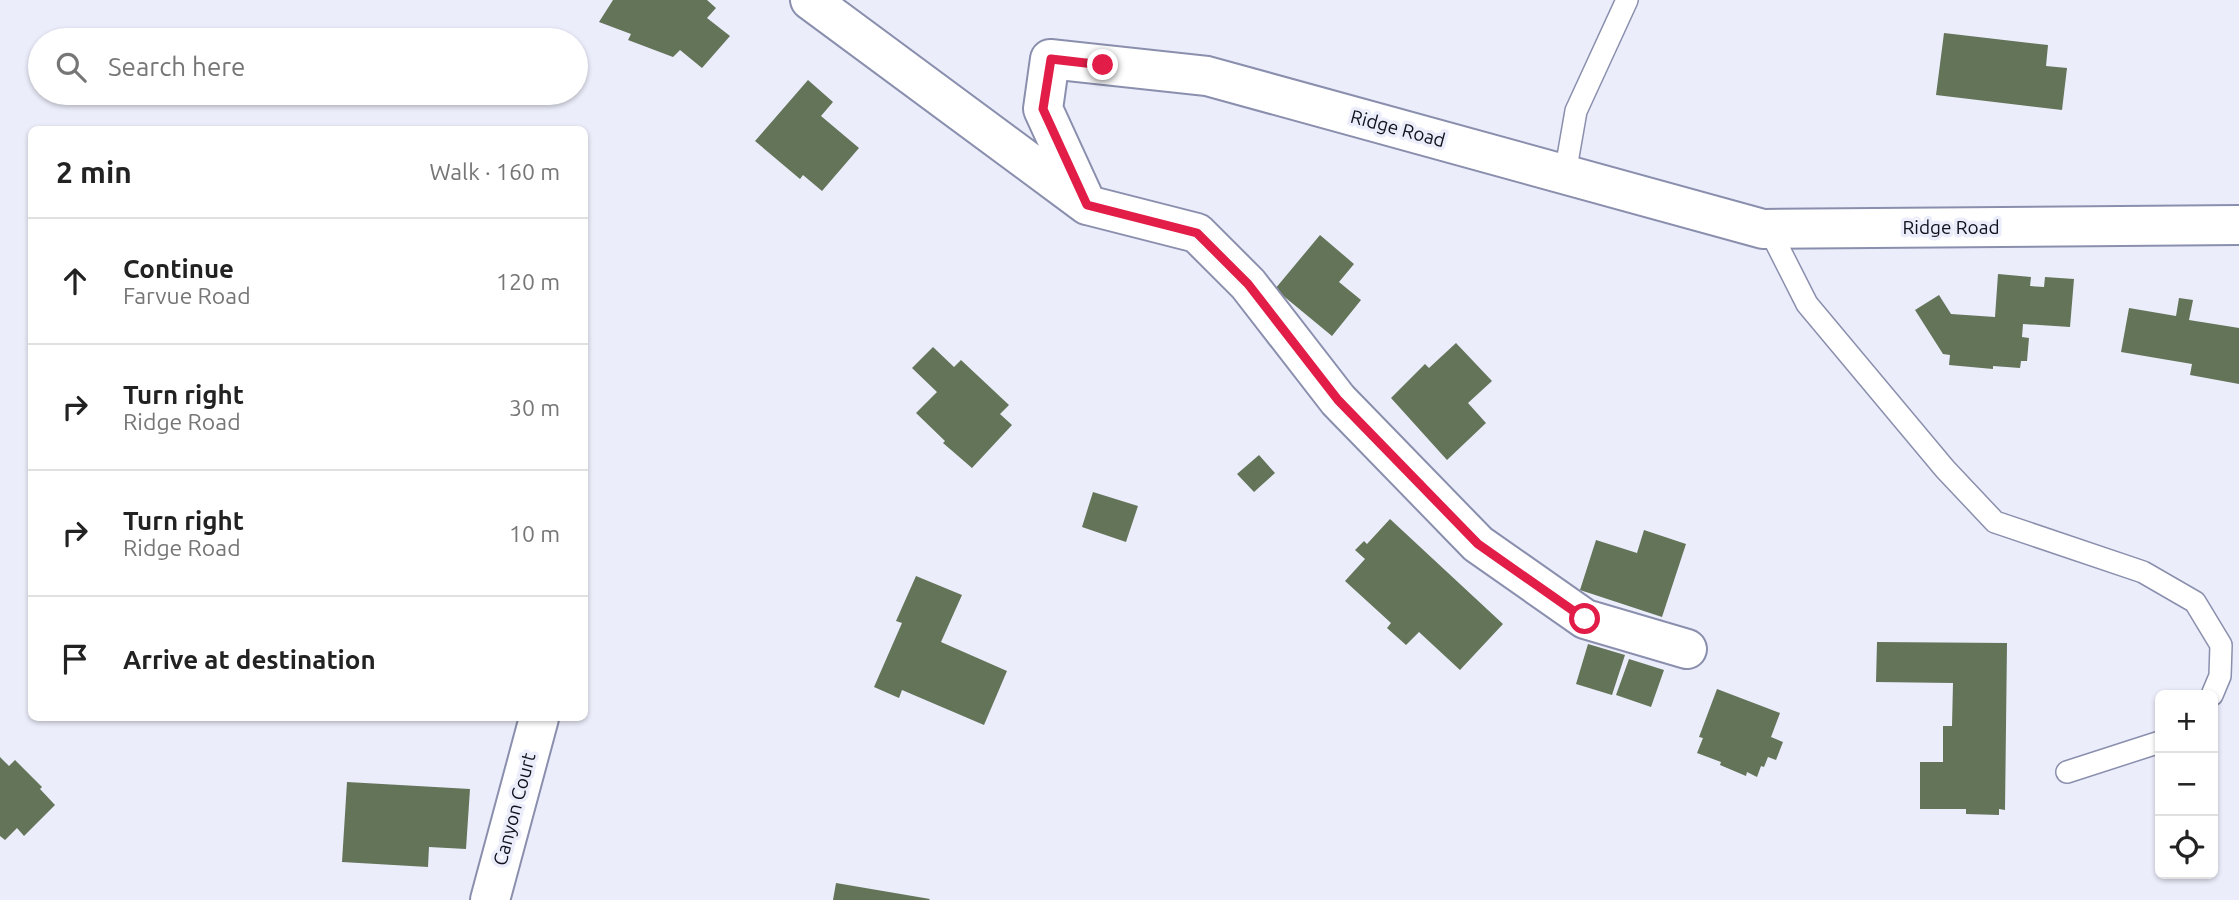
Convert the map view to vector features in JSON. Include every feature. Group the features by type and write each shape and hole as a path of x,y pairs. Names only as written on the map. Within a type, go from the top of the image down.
{"street":[{"path":"810,0 1087,205 1197,233 1248,284 1338,400 1478,544 1585,619 1688,649"},
{"name":"Ridge Road","path":"1087,205 1043,109 1051,59 1208,76 1763,229 2239,225"},
{"name":"Canyon Court","path":"490,900 538,721"}],"lane":[{"path":"1565,174 1576,111 1627,0"},
{"path":"1769,229 1807,304 1945,469 1995,522 2143,572 2195,602 2221,645 2220,676 2214,690"},
{"path":"2067,772 2155,744"}],"building":[{"path":"613,0 707,0 716,8 707,18 730,36 702,68 680,50 673,57 628,40 631,34 599,22"},
{"path":"1944,33 2048,45 2046,66 2067,68 2062,110 1936,95"},
{"path":"808,80 833,102 821,116 859,148 822,191 803,175 800,179 755,141"},
{"path":"1320,235 1354,264 1339,282 1361,300 1332,336 1275,289"},
{"path":"1998,274 2031,277 2030,286 2044,287 2045,277 2074,279 2070,327 2023,324 2022,337 2029,338 2027,361 2021,361 2020,368 1993,366 1993,369 1949,365 1950,355 1943,354 1915,310 1939,295 1951,314 1995,317"},
{"path":"2179,298 2193,300 2189,320 2239,328 2239,384 2190,375 2192,364 2121,352 2129,308 2176,316"},
{"path":"1456,343 1492,381 1468,403 1486,423 1447,460 1391,398 1425,364 1429,368"},
{"path":"933,347 954,367 961,360 1009,405 1000,414 1012,425 972,468 943,443 945,441 916,413 937,392 912,368"},
{"path":"1259,455 1275,473 1254,492 1237,474"},
{"path":"1093,492 1138,506 1126,542 1082,527"},
{"path":"1390,519 1503,624 1460,670 1419,632 1406,645 1387,628 1391,623 1345,581 1365,559 1355,550 1364,541 1367,544"},
{"path":"1644,530 1686,544 1662,617 1580,590 1596,540 1637,553"},
{"path":"916,576 962,595 941,642 1007,671 984,725 902,690 899,698 874,687 902,623 896,621"},
{"path":"1877,642 2007,643 2005,810 1999,809 1999,815 1966,814 1966,809 1920,809 1920,762 1943,762 1943,726 1952,726 1953,683 1876,682"},
{"path":"1588,644 1625,655 1612,695 1576,684"},
{"path":"1629,659 1664,670 1651,707 1616,695"},
{"path":"1717,689 1780,713 1771,737 1783,742 1776,760 1768,757 1757,777 1747,772 1746,776 1697,753 1703,738 1699,737"},
{"path":"0,757 9,766 15,760 42,787 40,789 55,805 24,836 17,828 5,840 0,836"},
{"path":"347,782 470,789 466,849 429,847 428,867 342,862"},
{"path":"836,883 930,899 833,900"}],"route":[{"path":"1103,65 1051,59 1043,109 1087,205 1197,233 1248,284 1338,400 1478,544 1585,619"}]}
